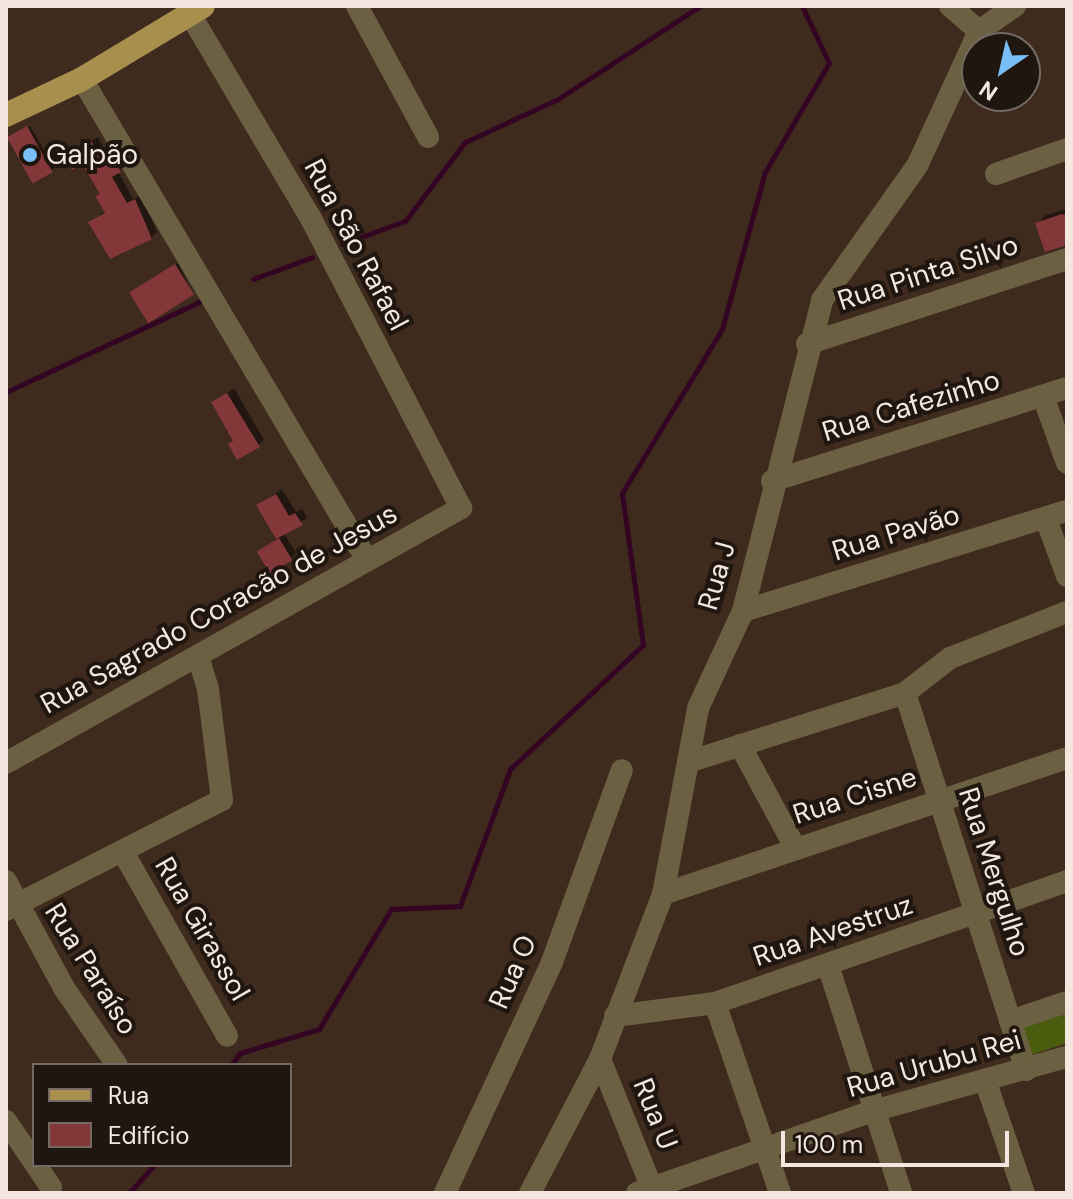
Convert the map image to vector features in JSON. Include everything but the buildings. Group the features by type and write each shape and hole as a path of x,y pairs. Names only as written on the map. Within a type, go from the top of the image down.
{"main road":[{"path":"6,115 82,79 197,10"}],"street":[{"path":"357,6 428,137"},
{"path":"950,6 979,31 1015,6"},
{"name":"Rua São Rafael","path":"197,10 310,217 461,508"},
{"name":"Rua J","path":"530,1193 600,1059 663,894 698,708 743,611 772,481 807,344 822,300 917,166 979,31"},
{"path":"82,79 367,560"},
{"path":"996,174 1067,149"},
{"name":"Rua Pinta Silvo","path":"807,344 1067,259"},
{"name":"Rua Cafezinho","path":"772,481 1067,388"},
{"path":"1043,396 1067,463"},
{"name":"Rua Sagrado Coracão de Jesus","path":"6,763 461,508"},
{"name":"Rua Pavão","path":"743,611 1067,511"},
{"path":"1046,519 1067,576"},
{"path":"688,762 905,693 950,658 1067,612"},
{"path":"11,907 222,800 208,689 198,657"},
{"name":"Rua Mergulho","path":"905,693 1026,1070"},
{"path":"740,745 795,847"},
{"name":"Rua Cisne","path":"663,894 795,847 1067,758"},
{"name":"Rua O","path":"449,1192 552,962 622,770"},
{"name":"Rua Girassol","path":"123,852 227,1036"},
{"name":"Rua Paraíso","path":"6,881 11,907 116,1063"},
{"name":"Rua Avestruz","path":"615,1016 715,1003 1067,881"},
{"path":"828,965 901,1193"},
{"path":"1010,1021 1067,1002"},
{"path":"715,1003 780,1193"},
{"name":"Rua Urubu Rei","path":"647,1191 873,1111 1067,1057"},
{"name":"Rua U","path":"600,1059 647,1191"},
{"path":"985,1080 1024,1193"},
{"path":"6,1121 32,1159"},
{"path":"38,1167 51,1187"}],"green space":[{"path":"1067,1009 1067,1043 1031,1055 1021,1025"}],"waterway":[{"path":"342,244 405,221 465,142 558,99 700,6"},
{"path":"232,1063 240,1053 319,1029 391,909 460,906 510,769 643,645 622,493 722,329 765,172 829,63 802,6"},
{"path":"253,279 312,257"},
{"path":"6,392 201,301"},
{"path":"129,1193 152,1167"}],"place":[{"name":"Galpão","path":"30,155"}]}
